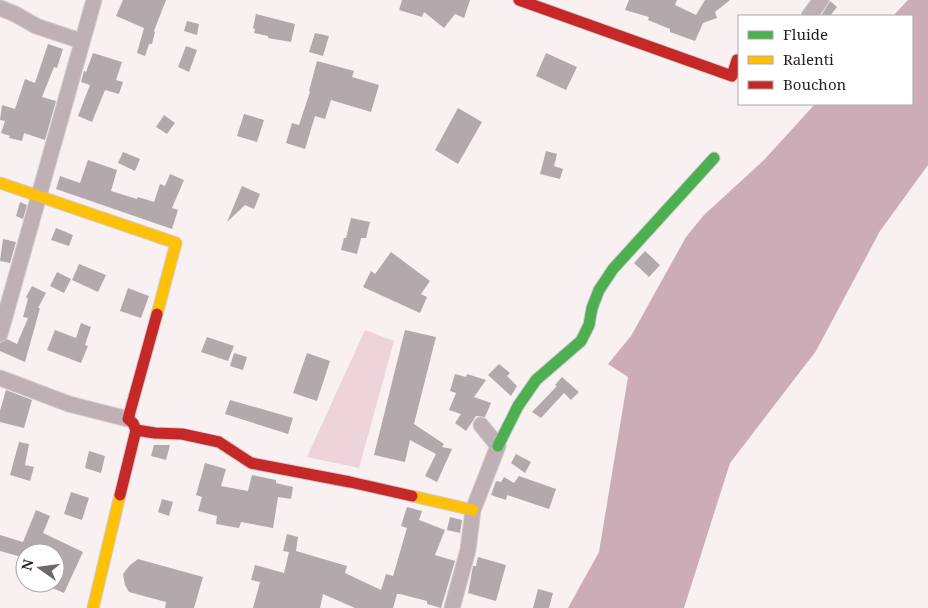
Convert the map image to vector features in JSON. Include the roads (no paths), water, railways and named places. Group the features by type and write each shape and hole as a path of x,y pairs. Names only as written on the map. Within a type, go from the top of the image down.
{"street":[{"path":"0,334 94,0"},
{"path":"519,0 732,76 738,60"},
{"path":"810,15 821,0"},
{"path":"0,8 36,26 81,41"},
{"path":"452,608 468,550 473,510 498,446 518,406 536,380 581,341 589,325 592,308 599,290 613,269 714,158"},
{"path":"0,183 176,243 132,424 93,608"},
{"path":"0,378 69,404 154,432 182,434 219,442 251,463 350,482 473,510"},
{"path":"481,426 498,446"}]}
